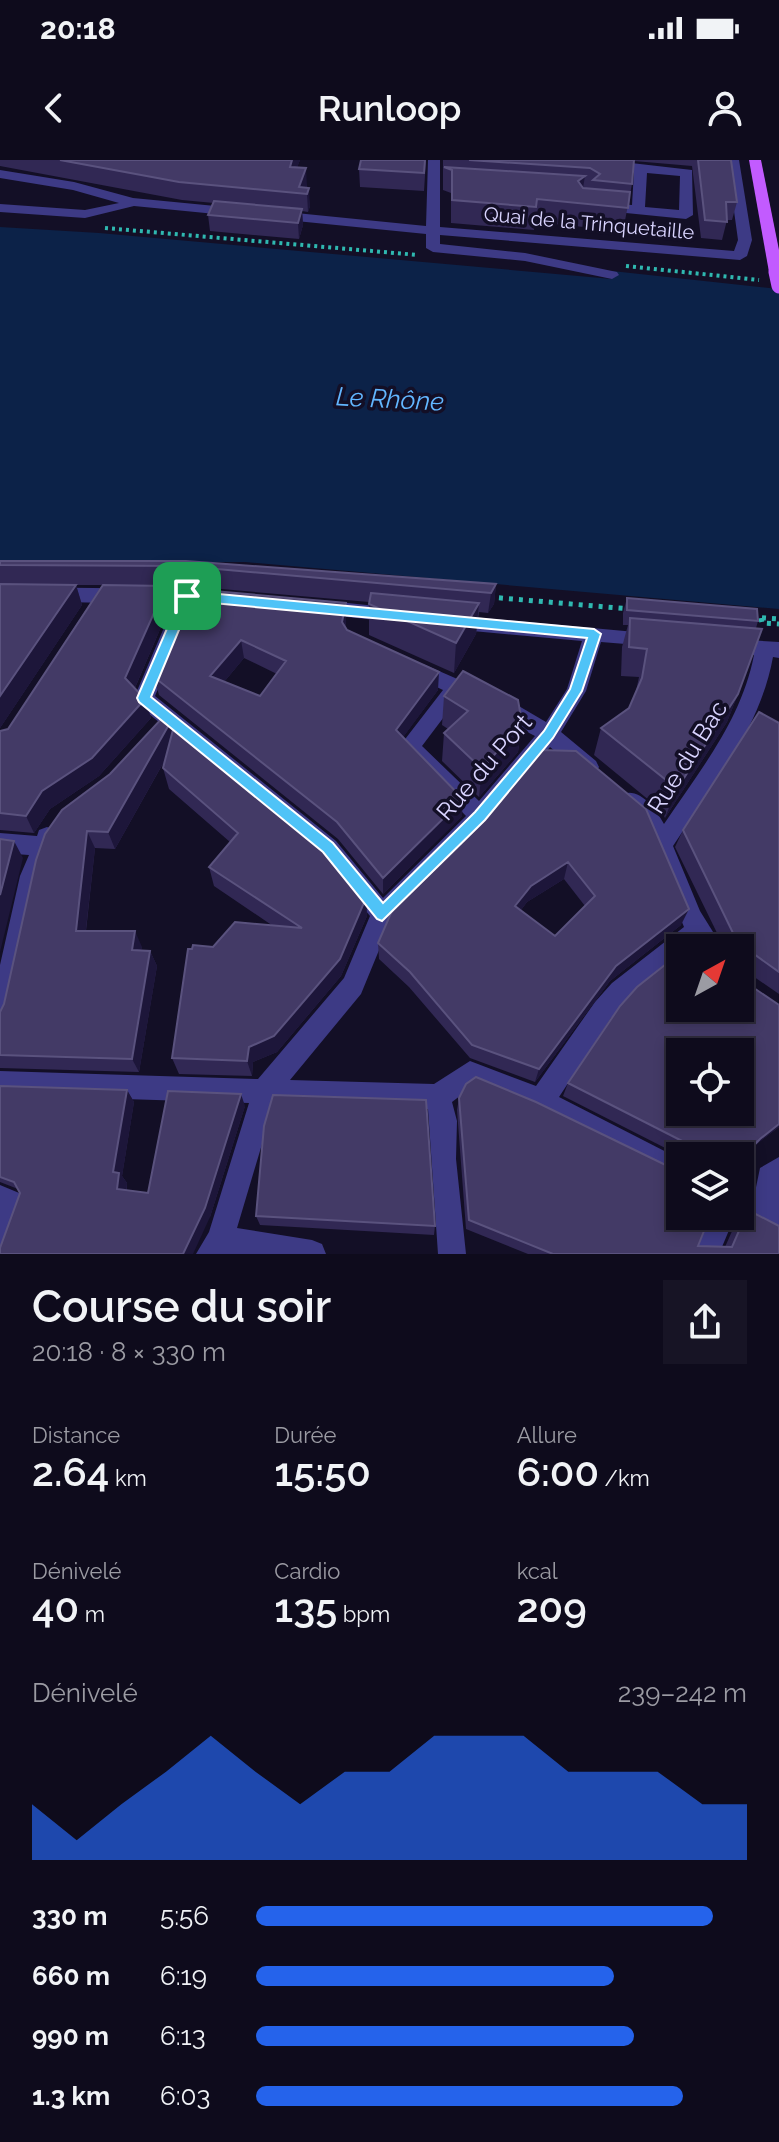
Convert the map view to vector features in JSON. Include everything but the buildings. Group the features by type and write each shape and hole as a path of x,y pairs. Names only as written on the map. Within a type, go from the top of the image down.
{"main road":[{"path":"755,160 779,286"}],"street":[{"path":"434,160 433,248 615,270"},
{"name":"Quai de la Trinquetaille","path":"132,202 530,240 582,235 740,256 745,240 733,160"},
{"path":"585,205 686,215 687,173 591,161"},
{"path":"638,210 641,168"},
{"path":"0,174 74,186 132,202"},
{"path":"435,183 451,184"},
{"path":"0,208 89,214 114,212 132,202"},
{"path":"0,594 187,596 237,600"},
{"path":"85,620 102,595"},
{"path":"187,596 144,698 163,723 328,848 382,914 353,986 266,1089 215,1247 312,1254"},
{"path":"298,605 360,618 427,619 672,641"},
{"name":"Rue du Port","path":"382,914 480,816 549,734 576,691 594,634"},
{"path":"703,643 772,649"},
{"name":"Rue du Bac","path":"661,846 744,722 772,649"},
{"path":"399,661 510,711 549,734 651,819 703,934"},
{"path":"456,687 409,747 480,816"},
{"path":"0,1018 31,876 41,846 60,818"},
{"path":"0,843 41,846"},
{"path":"541,1101 603,1010 620,991 666,963"},
{"path":"0,1083 266,1089 438,1097 470,1073 541,1101 666,1166"},
{"path":"438,1097 444,1121 443,1159 452,1254"},
{"path":"772,1220 769,1177 779,1170"},
{"path":"0,1198 15,1204 0,1248"},
{"path":"754,1211 772,1220"},
{"path":"705,1254 716,1230"}],"path":[{"path":"94,228 154,230 422,255 433,248"},
{"path":"615,270 754,279"}],"water":[{"name":"Le Rhône","path":"0,227 99,233 612,279 612,271 779,289 779,609 245,562 0,563"}],"route":[{"path":"187,596 594,634 576,691 549,734 480,816 382,914 328,848 144,698 187,596"}]}
